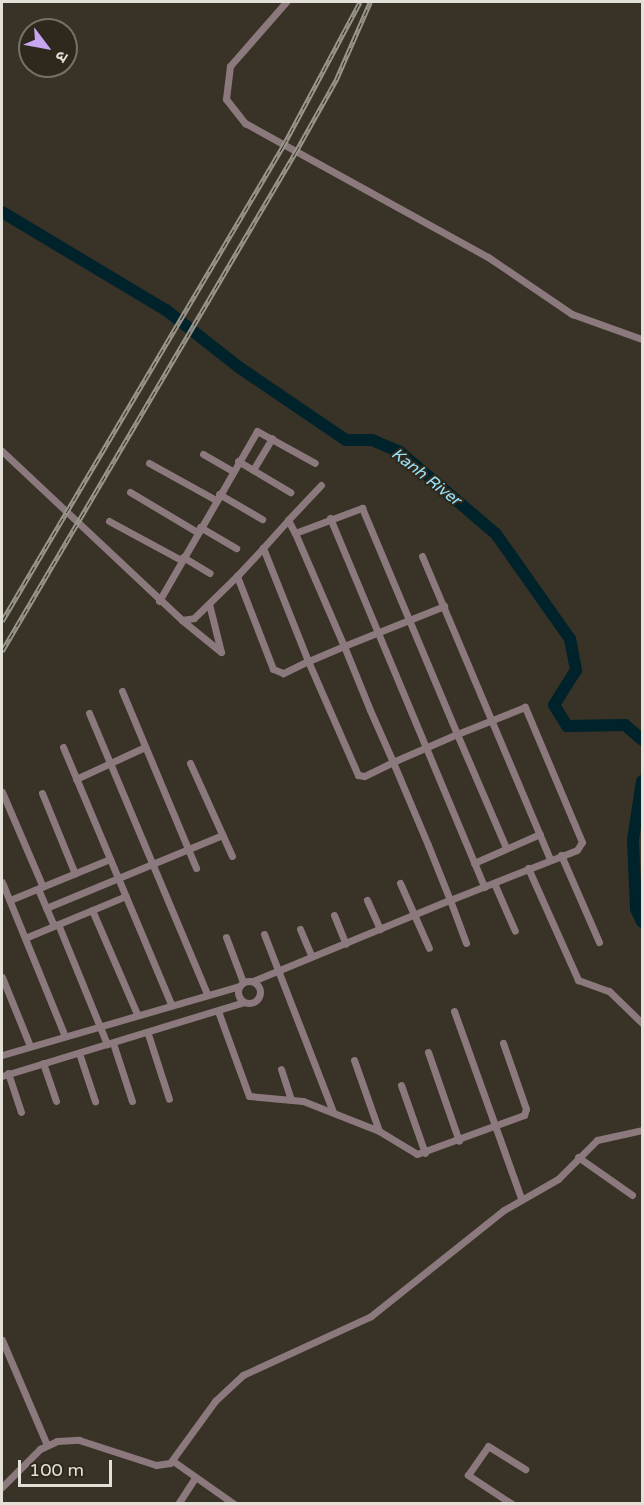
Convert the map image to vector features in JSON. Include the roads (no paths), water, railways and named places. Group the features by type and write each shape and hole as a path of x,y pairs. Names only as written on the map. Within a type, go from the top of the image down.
{"street":[{"path":"286,2 230,66 226,99 245,123 488,257 572,314 642,339"},
{"path":"159,601 257,431 315,463"},
{"path":"253,470 272,438"},
{"path":"2,451 159,601 221,652 209,604"},
{"path":"202,454 232,471"},
{"path":"238,461 290,492"},
{"path":"149,463 262,519"},
{"path":"182,620 194,618 209,604 321,485"},
{"path":"130,492 236,548"},
{"path":"295,533 330,518 362,508 506,848"},
{"path":"330,518 424,748 484,887"},
{"path":"288,520 393,762 466,943"},
{"path":"109,521 210,573"},
{"path":"2,1055 170,1002 253,981 577,850 582,838 529,712 522,707 364,776 356,772 263,548"},
{"path":"422,556 550,859"},
{"path":"237,576 273,669 283,673 444,606"},
{"path":"122,691 196,868"},
{"path":"89,713 206,992"},
{"path":"63,747 170,1002"},
{"path":"76,779 145,747"},
{"path":"190,763 232,856"},
{"path":"2,792 41,888 46,908 102,1025 132,1101"},
{"path":"42,793 75,873"},
{"path":"474,863 540,834"},
{"path":"46,908 222,835"},
{"path":"561,855 599,942"},
{"path":"10,900 110,859"},
{"path":"528,868 570,970 582,984 618,997 642,1023"},
{"path":"2,882 64,1034"},
{"path":"494,883 515,931"},
{"path":"400,884 429,948"},
{"path":"25,938 126,896"},
{"path":"366,900 381,929"},
{"path":"92,910 137,1014"},
{"path":"334,915 346,944"},
{"path":"300,928 312,957"},
{"path":"264,934 333,1112"},
{"path":"226,937 241,984 244,1002"},
{"path":"2,977 30,1046"},
{"path":"21,1112 5,1075 148,1034 258,999 260,991 253,981"},
{"path":"218,1011 249,1096 291,1099 333,1112 379,1131 412,1151 425,1153 524,1115 526,1109 503,1042"},
{"path":"454,1011 494,1128 521,1198"},
{"path":"148,1034 169,1099"},
{"path":"428,1052 459,1141"},
{"path":"79,1053 95,1101"},
{"path":"354,1060 379,1131"},
{"path":"43,1064 56,1101"},
{"path":"281,1069 291,1099"},
{"path":"401,1085 425,1153"},
{"path":"2,1487 45,1446 79,1440 156,1465 173,1461 215,1401 243,1374 371,1316 521,1198 558,1179 578,1157 607,1135 642,1130"},
{"path":"578,1157 632,1195"},
{"path":"2,1340 45,1446"},
{"path":"2,1351 45,1446"},
{"path":"512,1503 468,1475 488,1446 525,1469"},
{"path":"173,1461 234,1503"},
{"path":"178,1503 195,1478"}],"waterway":[{"name":"Kanh River","path":"2,212 166,310 240,368 346,440 372,440 400,452 496,534 570,639 576,670 554,705 567,726 625,725 642,740"},
{"name":"Kanh River","path":"642,781 633,840 636,909 642,922"}],"railway":[{"path":"2,621 283,146 360,2"},
{"path":"2,651 295,153 336,80 370,2"}]}
